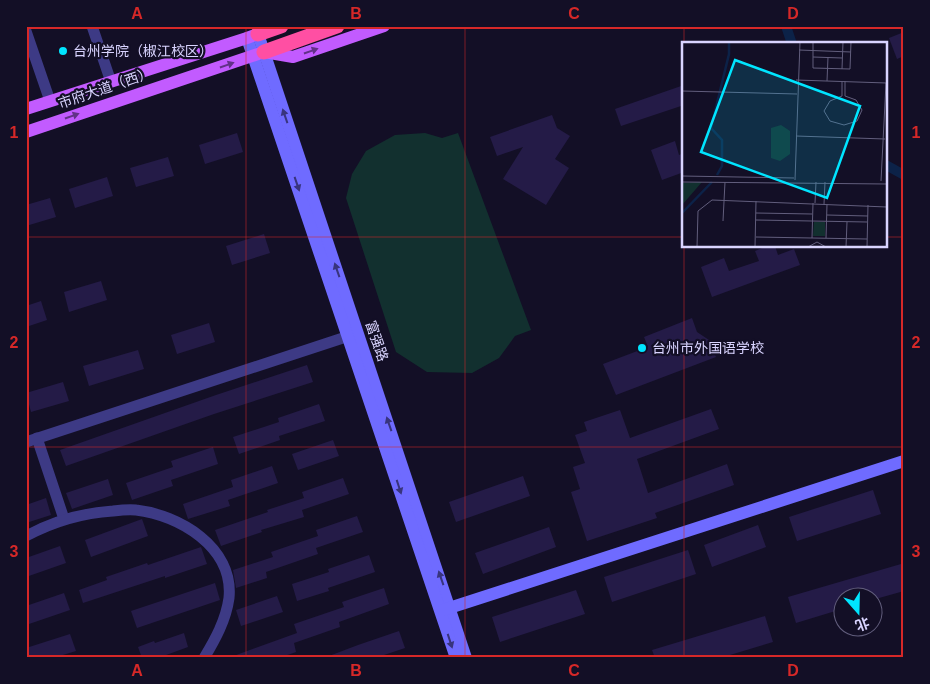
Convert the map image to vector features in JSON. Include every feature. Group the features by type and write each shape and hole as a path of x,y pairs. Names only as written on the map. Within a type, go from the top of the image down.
{"highway":[{"name":"市府大道（西）","path":"256,33 281,26"},
{"name":"市府大道（西）","path":"258,54 337,26"}],"main road":[{"path":"258,54 293,57 384,26"},
{"name":"市府大道（西）","path":"26,109 256,33"},
{"name":"富强路","path":"256,33 258,54 349,336 446,609 466,658"},
{"name":"市府大道（西）","path":"26,132 258,54"},
{"name":"富强路","path":"258,54 446,609 456,658"},
{"path":"446,609 904,461"}],"street":[{"path":"92,26 111,82"},
{"path":"26,31 50,101"},
{"path":"64,519 32,440 349,336"},
{"path":"26,536 64,519 98,512 134,509 162,515 198,534 212,548 223,565 228,581 229,597 223,622 204,658"}],"green space":[{"path":"425,133 442,138 458,133 531,330 515,336 499,358 472,373 427,372 396,352 346,198 352,174 366,151 395,135"}],"building":[{"path":"904,32 904,56 897,59 889,38"},
{"path":"682,86 682,106 621,126 615,109"},
{"path":"552,115 557,128 570,136 555,159 569,168 546,205 503,179 523,147 497,156 490,137"},
{"path":"237,133 243,152 205,164 199,145"},
{"path":"675,141 679,155 682,154 682,173 662,180 651,150"},
{"path":"168,157 174,176 136,187 130,168"},
{"path":"107,177 113,196 75,208 69,189"},
{"path":"50,198 56,217 26,226 26,205"},
{"path":"264,234 270,253 232,265 226,246"},
{"path":"762,248 776,248 778,255 794,249 800,265 712,297 701,267 724,258 729,271 759,261 755,251"},
{"path":"101,281 107,300 69,312 64,292"},
{"path":"41,301 47,320 26,327 26,306"},
{"path":"692,318 697,332 709,340 716,357 616,395 603,364 648,347 644,337"},
{"path":"209,323 215,342 177,354 171,335"},
{"path":"138,350 144,369 89,386 83,366"},
{"path":"307,365 313,382 214,414 66,466 60,450"},
{"path":"63,382 69,401 31,412 26,393"},
{"path":"319,404 325,421 279,436 280,440 239,454 233,437 279,422 278,418"},
{"path":"711,409 719,429 637,459 648,493 727,464 734,485 655,513 657,518 587,541 571,492 580,489 573,467 585,463 575,435 587,431 584,422 620,410 630,438"},
{"path":"333,440 339,456 298,470 292,454"},
{"path":"213,447 218,464 171,480 173,486 132,500 126,483 173,467 171,461"},
{"path":"272,466 278,483 228,500 230,506 188,519 183,504 233,487 231,480"},
{"path":"523,476 530,496 456,522 449,502"},
{"path":"343,478 349,494 302,510 304,517 261,530 262,532 221,546 215,530 304,498 302,492"},
{"path":"108,479 113,495 72,509 66,493"},
{"path":"873,490 881,514 797,541 789,517"},
{"path":"46,498 51,515 26,523 26,505"},
{"path":"357,516 363,532 316,548 318,554 266,572 267,578 236,588 233,570 273,557 271,552 318,536 316,530"},
{"path":"142,519 148,536 91,557 85,540"},
{"path":"758,525 766,547 712,567 704,545"},
{"path":"549,527 556,547 483,574 475,553"},
{"path":"60,546 66,563 26,577 26,558"},
{"path":"201,547 207,564 83,603 79,590 107,580 106,577"},
{"path":"688,550 696,574 612,602 604,577"},
{"path":"369,555 375,572 328,588 329,591 297,601 292,584 329,572 328,569"},
{"path":"901,564 904,575 904,591 882,597 882,586 832,586 832,612 796,623 788,597"},
{"path":"215,583 220,600 137,628 131,611"},
{"path":"384,588 389,604 339,622 340,627 294,643 296,652 279,658 228,658 297,633 294,624 344,607 342,602"},
{"path":"576,590 585,614 500,642 492,617"},
{"path":"64,593 70,610 29,624 26,616 26,606"},
{"path":"277,596 283,612 241,626 236,610"},
{"path":"765,616 773,642 720,658 655,658 652,650"},
{"path":"399,631 405,648 375,658 329,658 329,656"},
{"path":"184,633 188,647 158,658 142,658 138,647"},
{"path":"70,634 76,651 53,658 26,658 26,648"}],"waterway":[{"path":"786,26 791,42"},
{"path":"888,166 904,175"}],"place":[{"name":"台州学院（椒江校区）","path":"63,51"},
{"name":"台州市外国语学校","path":"642,348"}]}
